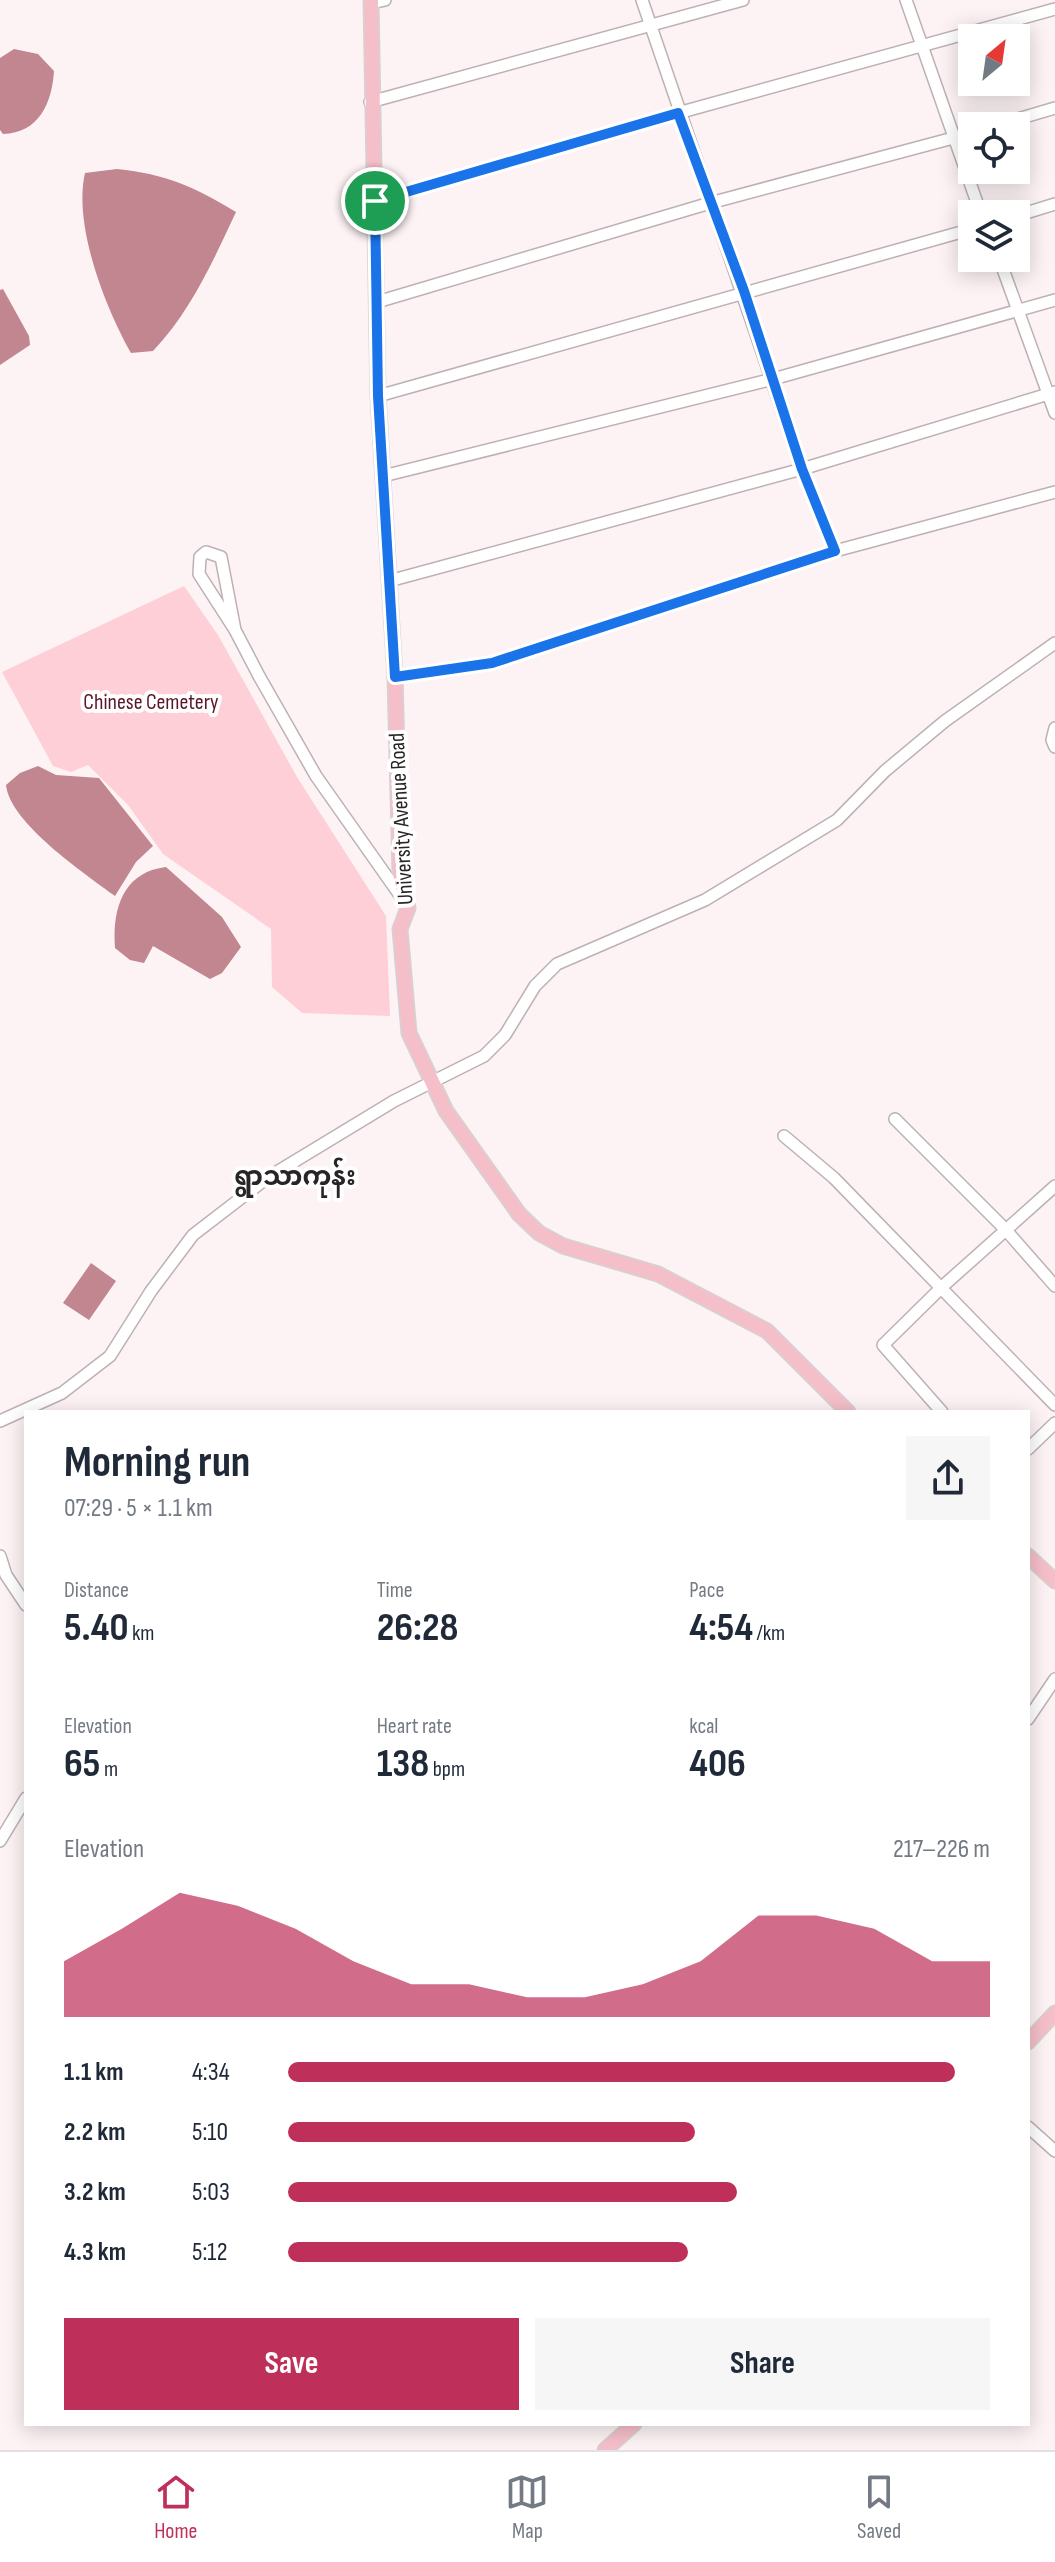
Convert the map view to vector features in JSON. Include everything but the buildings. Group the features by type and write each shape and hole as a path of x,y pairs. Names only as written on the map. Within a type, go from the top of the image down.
{"main road":[{"name":"University Avenue Road","path":"376,1 370,102 378,396 395,677 400,873 408,908 400,929 409,1033 446,1111 519,1214 539,1233 563,1246 658,1274 767,1331 846,1410"},
{"path":"1030,1558 1055,1581"},
{"path":"1030,2040 1055,2013"},
{"path":"605,2450 632,2426"}],"street":[{"path":"642,0 678,113 744,291 802,469 835,551"},
{"path":"370,102 743,0"},
{"path":"906,0 976,200"},
{"path":"375,201 1055,9"},
{"path":"1030,115 1055,108"},
{"path":"377,302 710,203 958,137"},
{"path":"1030,212 1055,204"},
{"path":"378,396 958,233"},
{"path":"1005,272 1052,393 1055,413"},
{"path":"383,476 773,379 1055,300"},
{"path":"389,581 802,469 1052,393"},
{"path":"395,677 492,663 835,551 1055,492"},
{"path":"235,630 221,557 206,552 200,557 199,574 235,630 316,776 408,908"},
{"path":"24,1410 62,1393 110,1356 151,1291 193,1235 267,1178 394,1101 484,1056 505,1035 535,986 557,964 705,900 837,820 885,771 945,721 1055,643"},
{"path":"1055,728 1052,740 1055,747"},
{"path":"895,1119 1005,1229 1055,1286"},
{"path":"784,1136 834,1178 943,1286 1055,1405"},
{"path":"940,1410 883,1345 943,1286 1055,1186"},
{"path":"0,1421 24,1410"},
{"path":"1030,1447 1055,1423"},
{"path":"0,1556 6,1575 24,1602"},
{"path":"1030,1716 1055,1679"},
{"path":"0,1841 24,1801"},
{"path":"1030,2129 1055,2151"}],"green space":[{"name":"Chinese Cemetery","path":"184,586 218,635 297,777 386,916 390,1016 302,1013 272,987 271,929 163,854 128,805 88,765 71,772 53,766 2,672"}],"shaded area":[{"path":"14,49 38,54 54,71 53,83 46,105 34,122 26,128 3,134 0,130 0,58"},
{"path":"117,169 180,183 236,212 190,302 153,351 131,353 111,313 87,241 82,194 85,173"},
{"path":"3,289 29,336 30,345 0,365 0,290"},
{"path":"38,766 56,775 99,778 153,846 136,862 115,896 50,846 20,815 11,800 6,785 20,773"},
{"path":"166,867 222,917 241,947 222,973 210,979 153,946 144,963 130,960 115,948 116,920 123,895 139,876"},
{"path":"91,1263 116,1281 89,1320 63,1303"}],"district":[{"name":"ရွာသာကုန်း","path":"295,1176"}],"route":[{"path":"678,113 744,291 802,469 835,551 492,663 395,677 378,396 375,201 678,113"}]}
